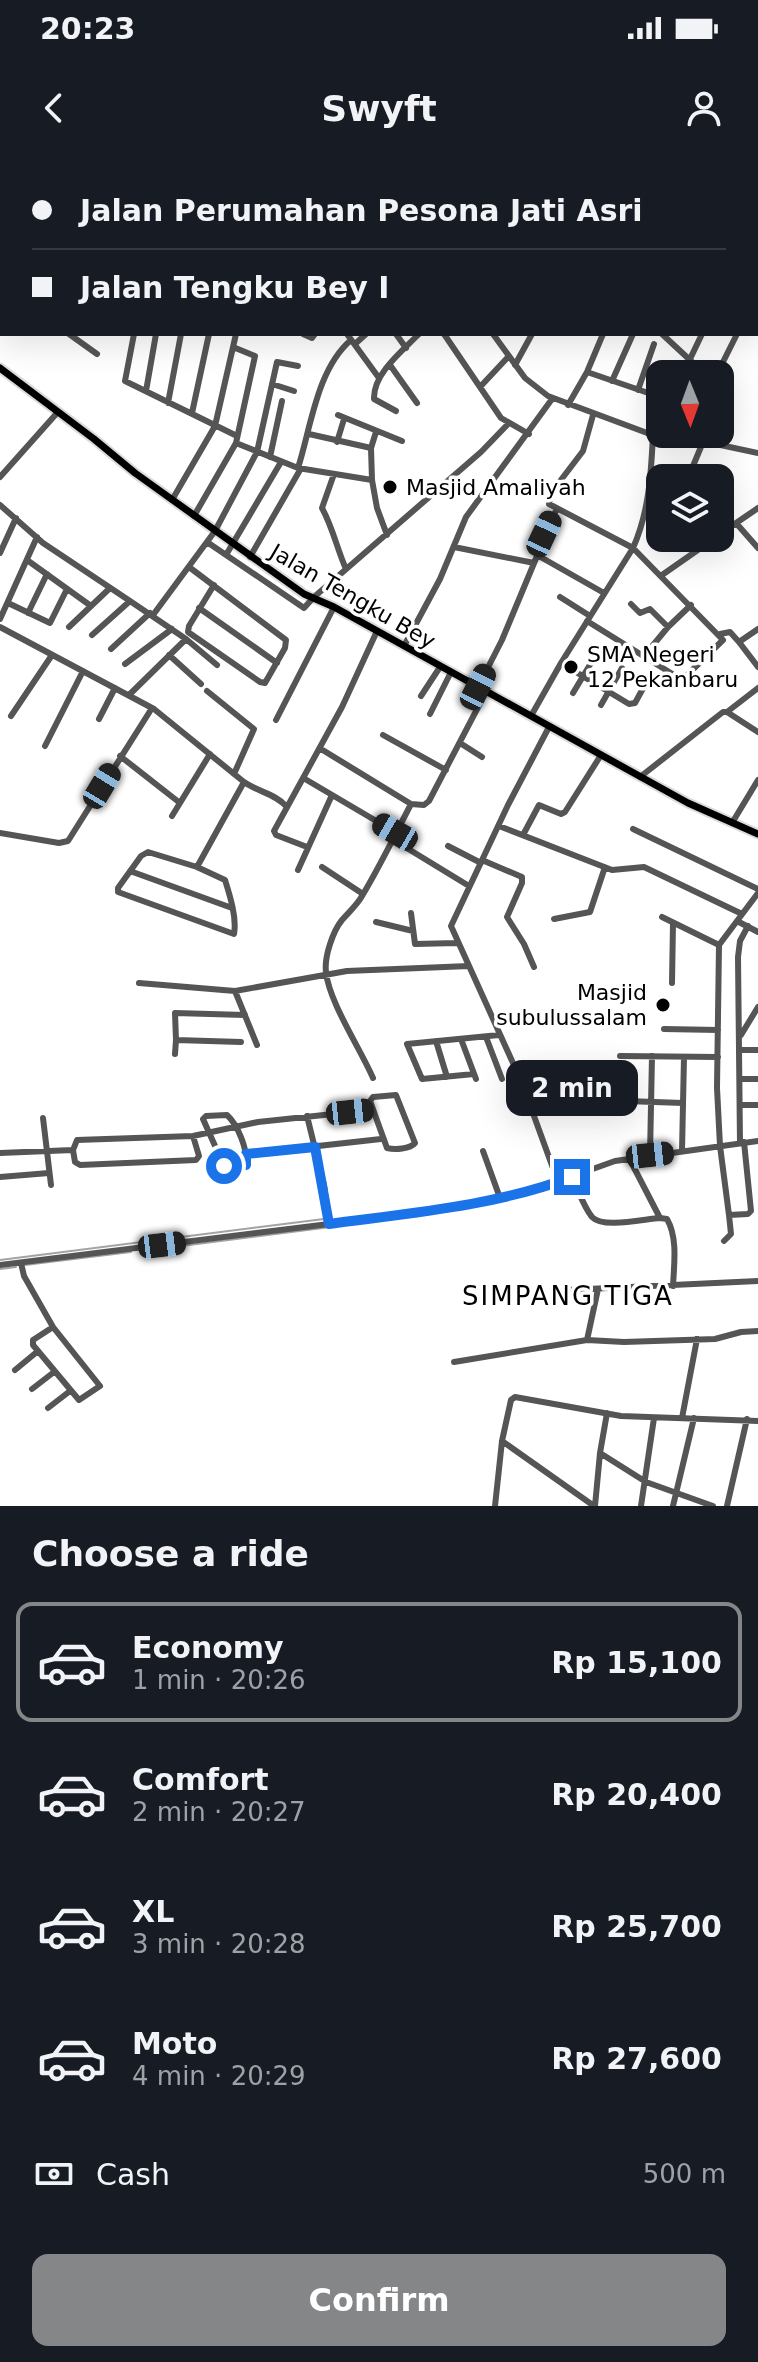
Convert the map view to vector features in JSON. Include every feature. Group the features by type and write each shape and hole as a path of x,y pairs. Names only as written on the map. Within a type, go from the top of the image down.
{"main road":[{"name":"Jalan Tengku Bey","path":"0,368 172,500 294,587 688,803 757,831"}],"street":[{"path":"72,336 97,354"},
{"path":"134,336 124,379 281,462 298,468 372,480"},
{"path":"146,391 156,336"},
{"path":"168,403 181,336"},
{"path":"192,413 209,336"},
{"path":"172,500 215,426 235,336"},
{"path":"397,336 406,348"},
{"path":"396,411 374,399 379,378 417,336"},
{"path":"445,336 501,418 529,434"},
{"path":"494,336 515,365 537,389 552,399 646,433"},
{"path":"515,365 531,336"},
{"path":"568,405 602,336"},
{"path":"612,381 632,336"},
{"path":"666,336 690,359 701,336"},
{"path":"724,360 736,336"},
{"path":"250,557 300,470 298,468 318,400 332,362 351,339 379,378"},
{"path":"638,390 654,344"},
{"path":"194,516 236,439 255,356 233,347"},
{"path":"480,387 509,356"},
{"path":"111,649 151,614 215,531 257,452 277,362 298,366"},
{"path":"390,365 417,403"},
{"path":"587,372 646,393"},
{"path":"272,384 294,391"},
{"path":"404,646 466,517 552,399"},
{"path":"270,457 282,401"},
{"path":"0,477 57,413"},
{"path":"560,597 680,679 685,680 722,641 720,634 633,548 549,504 548,498 583,451 593,415"},
{"path":"337,442 341,417 402,441"},
{"path":"207,542 301,608 305,607 481,452 508,424"},
{"path":"376,432 371,448 372,480 377,508 387,535"},
{"path":"309,434 371,448"},
{"path":"733,448 758,453"},
{"path":"226,555 281,462"},
{"path":"334,474 322,508 332,525 338,554 346,569"},
{"path":"0,505 37,537 151,614 217,665"},
{"path":"478,687 502,640 557,508"},
{"path":"758,508 736,523 758,548"},
{"path":"531,716 633,548 646,515"},
{"path":"0,553 16,518"},
{"path":"0,619 37,537"},
{"path":"454,547 535,559 604,593"},
{"path":"662,575 695,552"},
{"path":"27,560 91,606"},
{"path":"189,567 214,585 286,640 287,644 266,682 260,682 190,633 189,626 214,585"},
{"path":"28,613 47,574"},
{"path":"69,627 110,588"},
{"path":"8,603 50,623 67,589"},
{"path":"92,635 130,601"},
{"path":"631,604 640,613 650,609 668,627"},
{"path":"644,656 691,605"},
{"path":"276,720 334,607"},
{"path":"199,608 277,663"},
{"path":"0,627 152,708 244,782 269,793 286,806"},
{"path":"125,664 172,629"},
{"path":"739,642 758,629"},
{"path":"307,847 275,834 286,806 321,749 377,631"},
{"path":"720,634 730,632 758,667"},
{"path":"129,695 186,639"},
{"path":"573,693 597,653"},
{"path":"11,716 52,655"},
{"path":"169,655 201,684"},
{"path":"561,663 633,704 647,681"},
{"path":"421,696 440,667"},
{"path":"601,705 622,668"},
{"path":"45,746 83,671"},
{"path":"430,714 451,672"},
{"path":"99,719 115,688"},
{"path":"640,777 758,688"},
{"path":"207,691 254,729 234,774"},
{"path":"321,749 411,804 427,803 486,692"},
{"path":"0,833 59,843 68,841 152,708"},
{"path":"727,712 758,732"},
{"path":"549,727 451,923 457,943 522,1083 558,1182"},
{"path":"383,735 446,770"},
{"path":"460,743 482,757"},
{"path":"172,816 210,754"},
{"path":"523,835 539,805 561,814 565,812 601,755"},
{"path":"120,756 180,803"},
{"path":"305,779 469,886"},
{"path":"732,823 758,780"},
{"path":"197,867 244,782"},
{"path":"298,870 332,795"},
{"path":"373,1078 361,1049 348,1029 326,973 326,963 337,927 363,894 411,804"},
{"path":"499,826 605,867 619,870 644,867 742,914"},
{"path":"633,829 758,891 719,945 720,1146 731,1234 724,1241"},
{"path":"448,846 522,877 507,917 534,967"},
{"path":"151,852 197,867 225,880 236,930 231,934 119,893 118,888 141,856 151,852"},
{"path":"322,867 363,894"},
{"path":"554,919 590,912 605,867"},
{"path":"130,871 232,908"},
{"path":"749,905 758,911"},
{"path":"411,913 417,945 457,943"},
{"path":"662,917 719,945"},
{"path":"737,921 758,932"},
{"path":"376,922 413,931"},
{"path":"672,983 673,923"},
{"path":"729,1215 754,1213 742,1143 740,1105 738,957 740,941 748,926"},
{"path":"139,983 235,991 326,973 469,966"},
{"path":"235,991 257,1045"},
{"path":"740,1037 758,1007"},
{"path":"175,1054 175,1013 245,1015"},
{"path":"664,1029 718,1030"},
{"path":"461,1039 475,1076 422,1079 408,1043 499,1035"},
{"path":"486,1037 502,1079"},
{"path":"176,1040 241,1042"},
{"path":"436,1041 447,1077"},
{"path":"740,1050 758,1050"},
{"path":"620,1056 718,1057"},
{"path":"650,1155 652,1056"},
{"path":"682,1151 684,1057"},
{"path":"741,1079 758,1079"},
{"path":"396,1095 415,1143 387,1148 371,1110 371,1099 396,1095"},
{"path":"626,1101 683,1103"},
{"path":"740,1105 758,1105"},
{"path":"193,1136 199,1156 196,1160 80,1165 75,1162 73,1150 77,1140 193,1136 236,1126 371,1110"},
{"path":"227,1115 236,1126 246,1154 246,1165 225,1168 204,1116 227,1115"},
{"path":"307,1116 329,1224"},
{"path":"43,1118 51,1185"},
{"path":"246,1154 381,1139"},
{"path":"0,1265 329,1224 500,1198 629,1158 758,1141"},
{"path":"0,1153 73,1150"},
{"path":"483,1151 500,1198"},
{"path":"629,1158 660,1218"},
{"path":"0,1177 49,1173"},
{"path":"572,1177 591,1216 597,1221 613,1224 667,1219 672,1232 673,1286"},
{"path":"21,1263 21,1270 53,1327 100,1386 79,1400 33,1345 33,1340 53,1327"},
{"path":"566,1290 758,1281"},
{"path":"587,1340 598,1289"},
{"path":"454,1362 587,1340 715,1339 758,1331"},
{"path":"682,1418 697,1339"},
{"path":"15,1370 38,1351"},
{"path":"32,1389 54,1372"},
{"path":"48,1408 70,1391"},
{"path":"495,1506 502,1441 510,1405 515,1397 654,1418 758,1421"},
{"path":"502,1441 595,1506 607,1413"},
{"path":"641,1506 654,1418"},
{"path":"673,1506 694,1418"},
{"path":"727,1506 747,1419"},
{"path":"600,1453 646,1482 713,1506"}],"waterway":[{"path":"0,1260 324,1219"},
{"path":"142,1251 331,1227"},
{"path":"25,1265 131,1252"},
{"path":"0,1269 16,1267"}],"place":[{"name":"Masjid Amaliyah","path":"390,487"},
{"name":"SMA Negeri 12 Pekanbaru","path":"571,667"},
{"name":"Masjid subulussalam","path":"663,1005"}],"district":[{"name":"SIMPANG TIGA","path":"568,1296"}],"route":[{"path":"224,1166 246,1165 246,1154 315,1147 329,1224 474,1204 534,1190 572,1177"}]}
